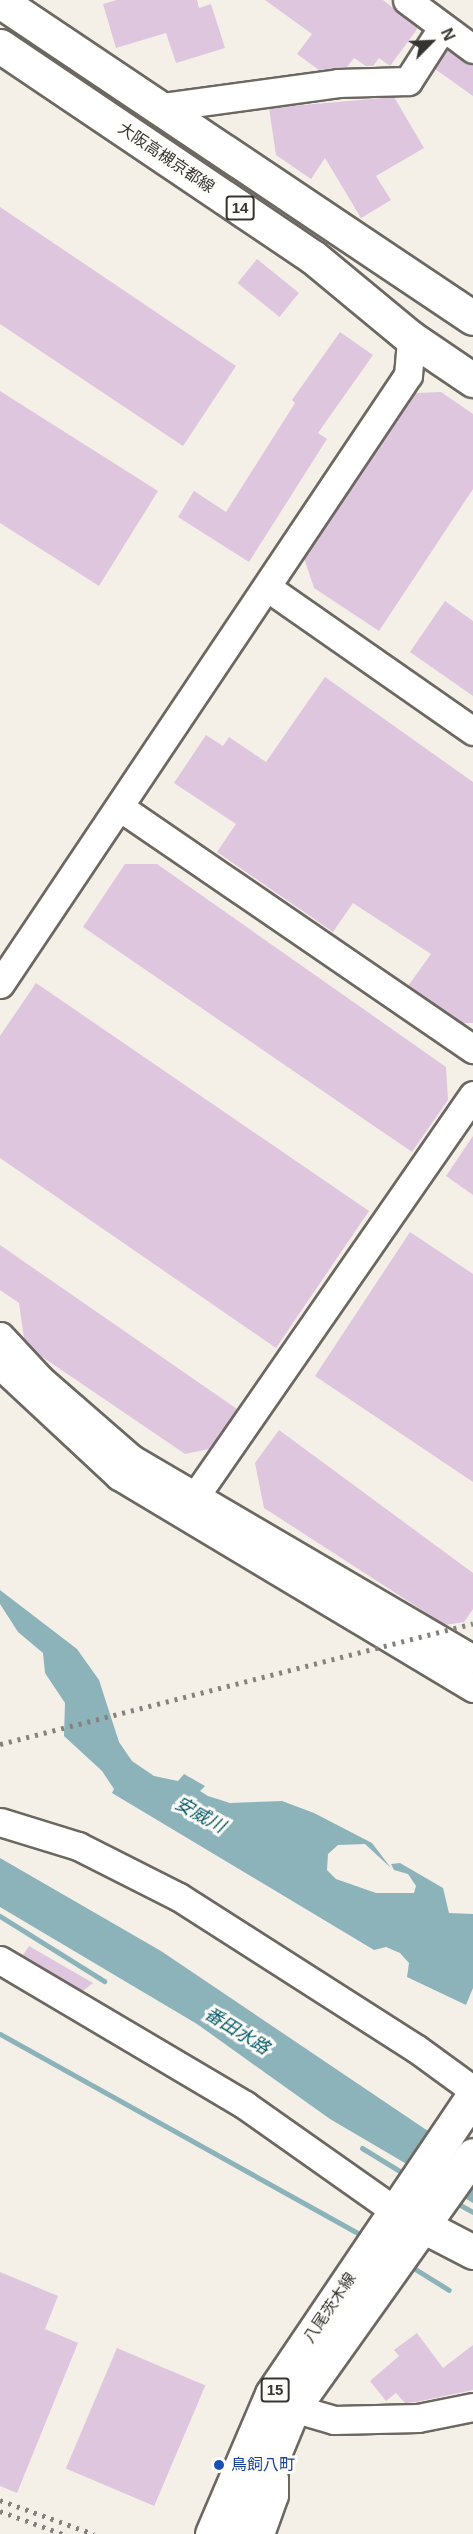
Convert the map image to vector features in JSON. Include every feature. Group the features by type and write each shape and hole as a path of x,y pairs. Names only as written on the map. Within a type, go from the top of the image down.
{"main road":[{"name":"14","path":"0,1 156,108 473,318"},
{"name":"大阪高槻京都線","path":"0,46 314,257 411,338 473,380"},
{"name":"八尾茨木線","path":"212,2534 283,2401 408,2219 469,2100"},
{"name":"八尾茨木線","path":"408,2219 473,2155"},
{"path":"408,2219 473,2252"},
{"name":"八尾茨木線","path":"241,2534 273,2453 283,2401"}],"street":[{"path":"407,0 473,49"},
{"path":"156,108 338,83 408,81 442,28"},
{"path":"0,984 121,808 408,375 411,338"},
{"path":"268,588 473,731"},
{"path":"121,808 473,1048"},
{"path":"188,1506 473,1095"},
{"path":"0,1336 42,1380 188,1506 473,1688"},
{"path":"0,1365 119,1476 188,1506 473,1659"},
{"path":"0,1821 78,1846 179,1897 417,2049 469,2100"},
{"path":"0,1960 245,2105 408,2219"},
{"path":"283,2401 334,2420 418,2418 473,2407"},
{"path":"260,2534 274,2494 273,2453"}],"water":[{"name":"安威川","path":"0,1590 77,1649 99,1680 119,1742 132,1761 154,1776 178,1781 184,1774 205,1786 200,1791 230,1803 282,1801 314,1813 372,1843 391,1868 365,1844 338,1845 328,1854 327,1870 336,1879 376,1893 414,1893 416,1886 408,1874 394,1870 391,1864 400,1863 443,1888 449,1913 473,1914 473,1988 466,2005 407,1977 409,1963 400,1953 386,1947 374,1950 112,1793 114,1789 102,1771 64,1736 65,1703 45,1673 43,1653 18,1632 0,1604"},
{"name":"番田水路","path":"0,1858 161,1951 425,2129 473,2155 473,2203 330,2119 197,2024 0,1907"}],"building":[{"path":"117,0 197,0 199,8 211,4 225,48 176,63 166,33 116,48 103,4"},
{"path":"265,0 383,0 418,28 390,66 379,58 373,66 366,66 354,58 347,67 319,70 297,54 312,34"},
{"path":"447,49 473,64 473,96 435,69"},
{"path":"394,97 424,148 376,176 391,200 361,218 325,158 311,179 276,155 269,108"},
{"path":"0,207 236,366 183,446 0,324"},
{"path":"257,259 299,293 279,317 237,283"},
{"path":"340,332 373,355 318,433 327,439 249,562 178,517 194,491 226,512 295,403 292,400"},
{"path":"0,391 158,491 99,586 0,523"},
{"path":"441,392 473,414 473,489 379,631 314,588 304,558 415,393"},
{"path":"445,601 473,621 473,696 410,652"},
{"path":"325,677 473,782 473,1023 463,1023 408,986 431,954 353,903 333,932 217,852 236,824 174,783 206,735 223,746 229,737 266,762"},
{"path":"125,864 157,864 446,1067 448,1100 412,1152 83,927"},
{"path":"36,983 369,1211 276,1348 0,1158 0,1036"},
{"path":"473,1136 473,1195 446,1176"},
{"path":"410,1232 473,1274 473,1482 315,1376"},
{"path":"0,1245 237,1409 209,1449 185,1454 38,1354 24,1338 19,1303 0,1290"},
{"path":"279,1430 473,1573 473,1609 464,1622 445,1625 264,1508 255,1463"},
{"path":"29,1946 93,1983 83,1991 23,1955"},
{"path":"0,2272 58,2296 45,2329 78,2343 17,2493 0,2486"},
{"path":"417,2333 443,2368 473,2345 473,2390 405,2403 396,2393 386,2401 370,2381 399,2356 394,2350"},
{"path":"117,2348 205,2386 154,2506 66,2469"}],"waterway":[{"path":"0,1916 104,1981"},
{"path":"0,2034 364,2237"},
{"path":"362,2148 406,2175"},
{"path":"453,2201 473,2212"},
{"path":"407,2264 449,2290"}],"railway":[{"path":"0,1744 473,1623"},
{"path":"0,2500 94,2534"},
{"path":"0,2511 63,2534"}],"place":[{"name":"鳥飼八町","path":"219,2465"}]}
